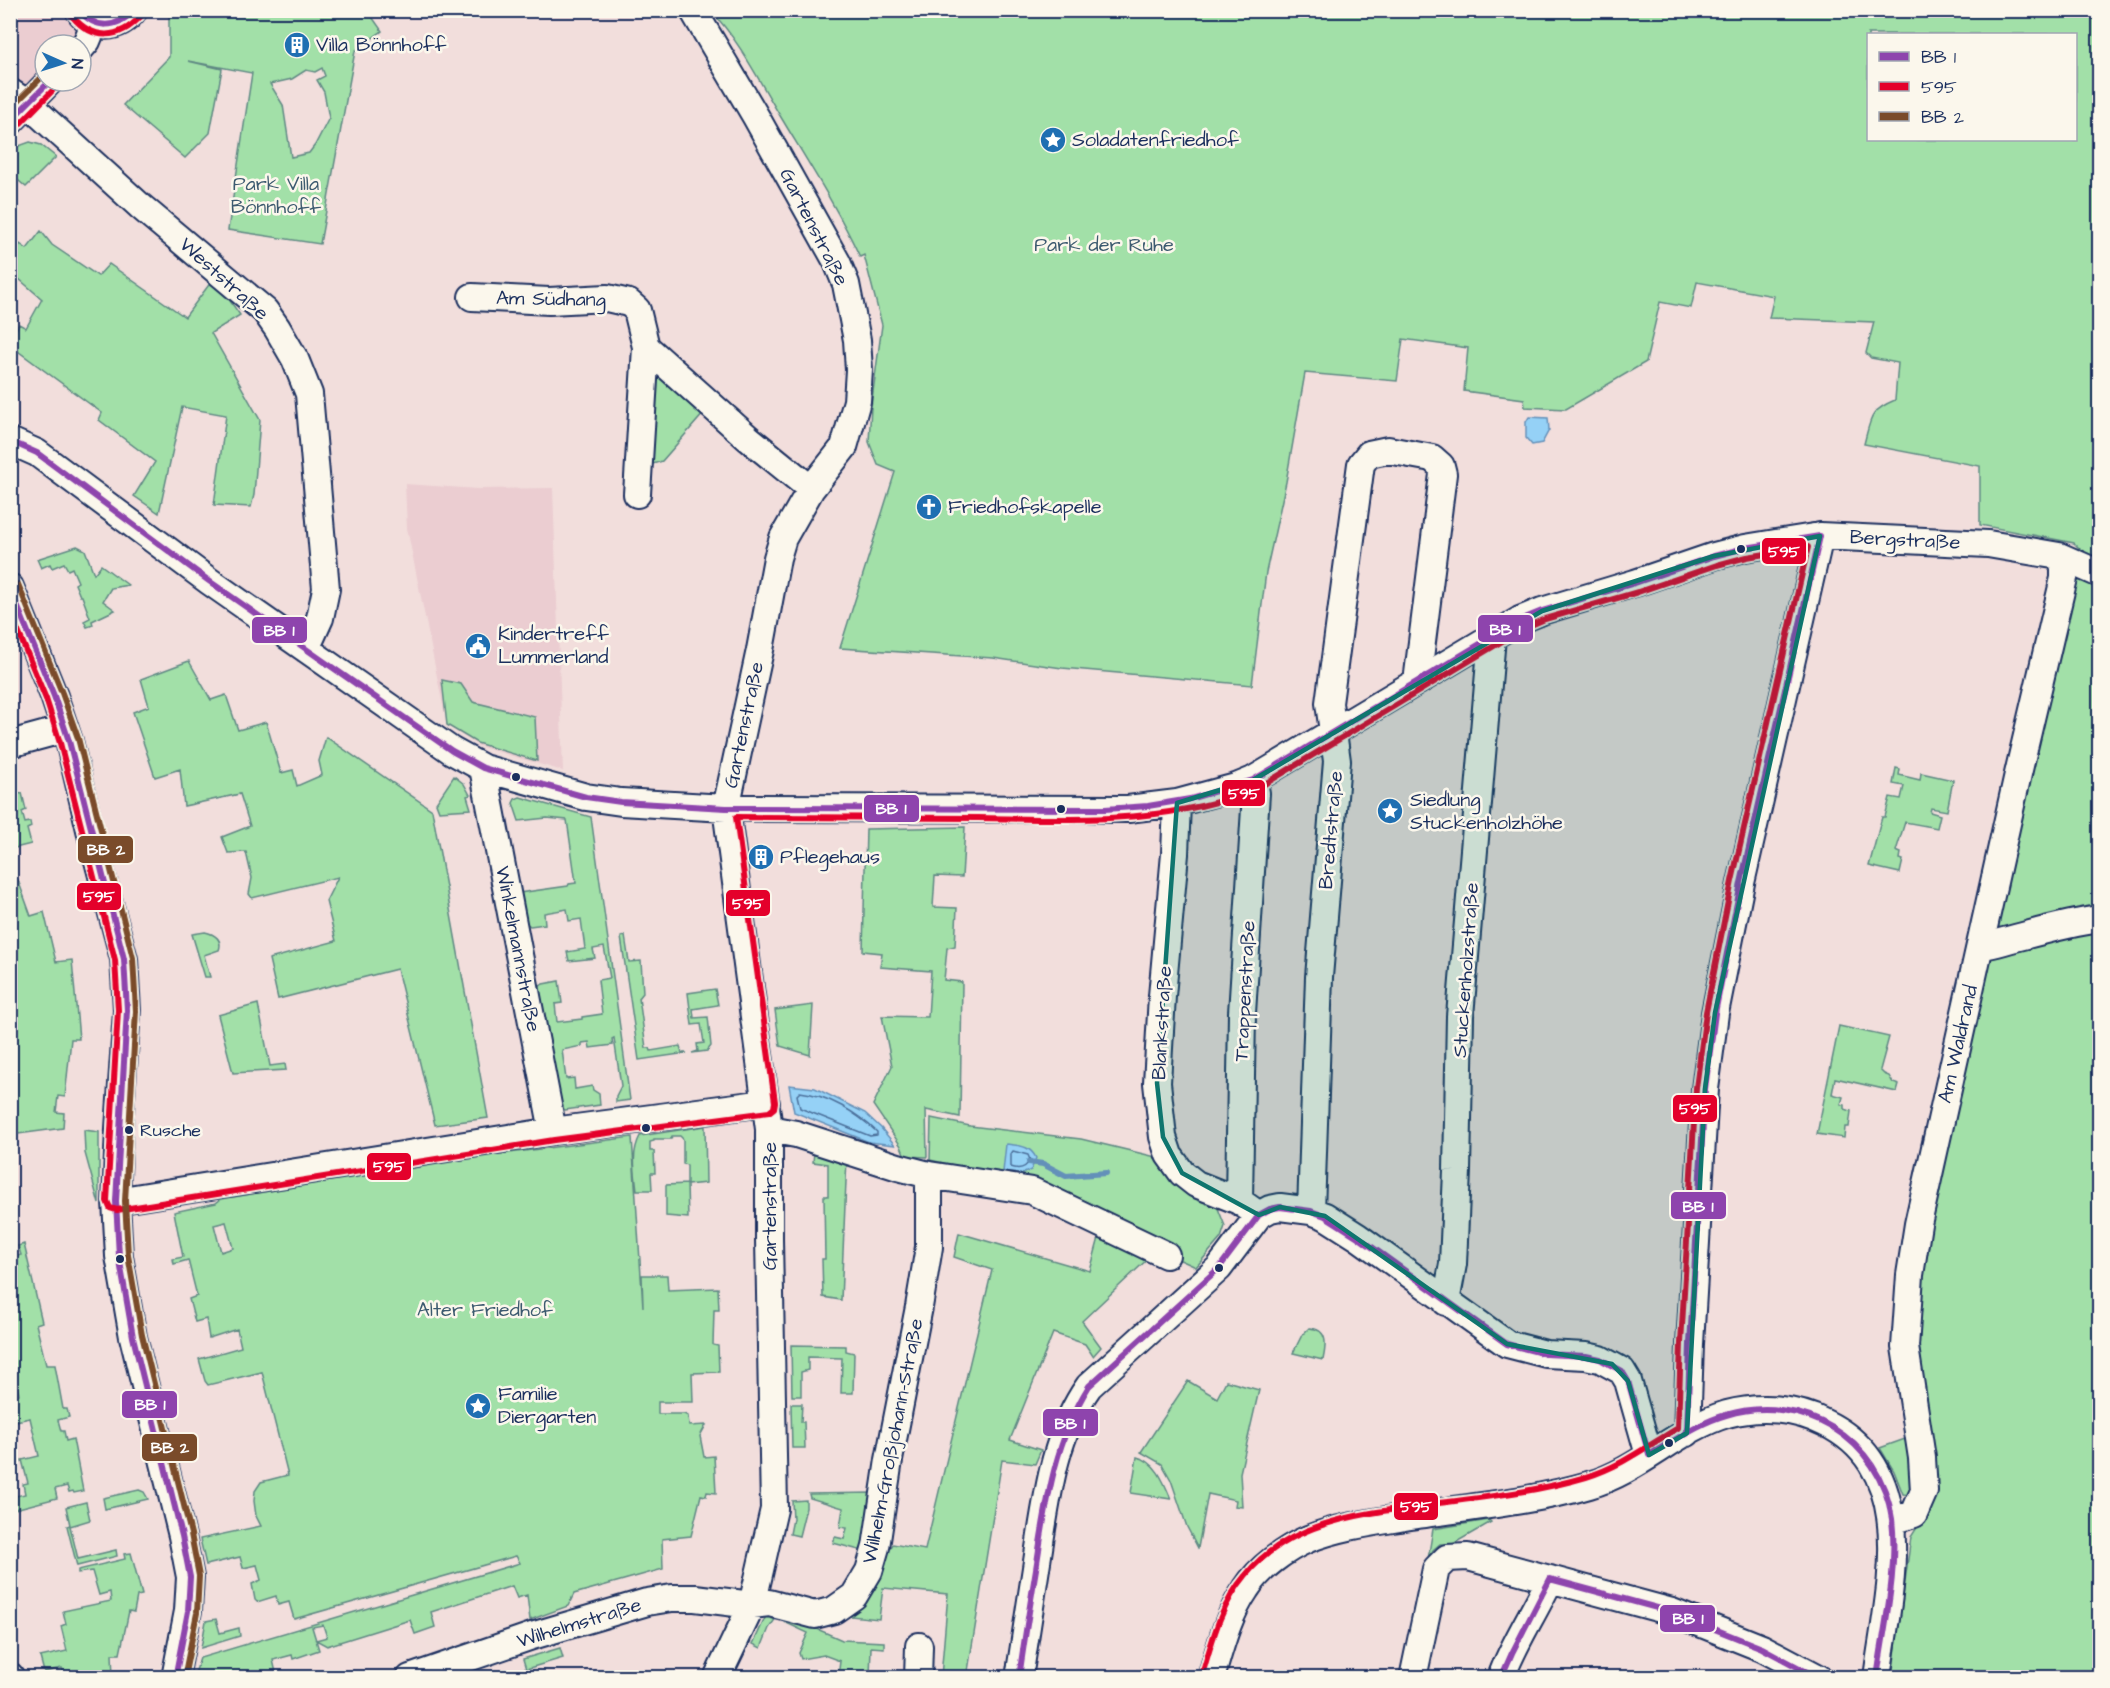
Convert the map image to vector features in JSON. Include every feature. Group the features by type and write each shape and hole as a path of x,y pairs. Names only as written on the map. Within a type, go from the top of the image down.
{"street":[{"path":"87,33 87,17 107,27 121,24 134,10"},
{"name":"Gartenstraße","path":"693,10 837,262 846,284 857,340 859,370 857,401 844,447 811,489 788,528 777,558 726,808 769,1129 774,1509 752,1605 717,1677"},
{"path":"16,106 34,93"},
{"name":"Weststraße","path":"16,106 265,311 295,359 309,394 326,589 320,618 306,650"},
{"name":"Am Südhang","path":"472,297 549,301 607,298 629,303 637,310 646,346"},
{"path":"646,346 748,438 811,489"},
{"path":"637,494 646,346"},
{"name":"Bergstraße","path":"10,441 37,453 200,574 452,751 483,768 586,797 621,802 726,808 1071,810 1128,809 1177,803 1253,780 1520,620 1714,555 1820,536 1988,544 2059,556 2100,574"},
{"name":"Bredtstraße","path":"1311,1211 1319,977 1337,761 1329,703 1361,464 1369,454 1388,450 1432,458 1441,466 1443,474 1417,682"},
{"path":"1687,1433 1690,1332 1705,1089 1715,1013 1741,883 1820,536"},
{"name":"Am Waldrand","path":"1892,1521 1914,1514 1924,1491 1922,1458 1905,1347 1910,1275 1918,1224 2064,578 2064,566 2059,556"},
{"path":"10,586 27,624 65,729 124,958 127,1011 116,1201 119,1256 133,1337 190,1577 188,1611 175,1677"},
{"name":"Stuckenholzstraße","path":"1446,1302 1453,1264 1458,1171 1460,1016 1492,638"},
{"path":"10,744 65,729"},
{"name":"Winkelmannstraße","path":"483,768 554,1131"},
{"name":"Trappenstraße","path":"1249,1208 1242,1013 1256,793 1253,780"},
{"name":"Blankstraße","path":"1177,803 1158,1071 1163,1137 1169,1155 1182,1173 1196,1184 1249,1208"},
{"path":"1980,947 2069,923 2100,919"},
{"path":"116,1201 554,1131 765,1103"},
{"path":"769,1129 785,1131 930,1175 1032,1191 1166,1255"},
{"name":"Wilhelm-Großjohann-Straße","path":"752,1605 769,1602 815,1615 834,1610 854,1596 869,1572 876,1547 889,1460 929,1247 930,1175"},
{"path":"1019,1677 1050,1479 1061,1440 1079,1400 1089,1386 1219,1268 1249,1208 1280,1207 1311,1211 1325,1216 1358,1237 1507,1344 1546,1354 1586,1356 1612,1364 1622,1371 1628,1381 1649,1455"},
{"path":"1211,1677 1233,1614 1246,1588 1273,1561 1306,1540 1368,1523 1521,1500 1591,1485 1615,1475 1687,1433 1726,1414 1763,1409 1797,1412 1841,1431 1857,1444 1883,1483 1892,1521 1892,1562 1877,1677"},
{"path":"1413,1677 1436,1569 1447,1558 1468,1557 1672,1612 1762,1648 1819,1677"},
{"path":"1502,1677 1506,1664 1535,1612 1550,1579"},
{"name":"Wilhelmstraße","path":"410,1677 532,1636 647,1602 672,1598 695,1598 752,1605"},
{"path":"918,1677 919,1646"}],"highlighted area":[{"path":"1820,536 1715,1013 1705,1089 1687,1433 1649,1455 1628,1381 1612,1364 1507,1344 1325,1216 1280,1207 1259,1215 1182,1173 1163,1137 1157,1083 1177,803 1253,780 1542,611 1714,556"}],"shaded area":[{"path":"10,11 134,11 93,37 93,33 33,33 33,86 11,92"},
{"path":"405,484 478,489 553,488 563,771 478,746 447,726 407,528"}],"green space":[{"name":"Park Villa Bönnhoff","path":"182,10 368,11 382,31 355,51 320,244 228,230 252,73 188,61 222,69 210,133 185,158 123,105 169,57 169,17","holes":["322,68 325,76 317,80 324,92 329,118 309,153 291,157 283,105 270,84 292,79 306,70 315,72"]},
{"name":"Park der Ruhe","path":"711,11 2099,11 2099,1677 1892,1677 1911,1537 1923,1518 1913,1346 1927,1222 2081,559 2081,550 2074,543 1980,525 1980,466 1864,444 1872,416 1880,408 1895,400 1898,363 1871,358 1866,353 1874,322 1769,318 1774,296 1697,282 1691,308 1660,302 1646,362 1566,409 1525,407 1524,399 1464,391 1468,348 1403,339 1397,381 1305,373 1286,482 1266,572 1252,685 1062,668 993,658 840,648 895,472 878,465 869,442 871,407 882,325 864,255 860,257 842,220 748,60"},
{"path":"30,142 41,145 56,157 26,187 13,176 11,178 11,151 13,148"},
{"path":"41,231 52,245 98,276 109,264 185,317 214,278 240,315 211,333 260,420 251,507 214,505 226,415 182,407 159,513 134,496 155,462 99,420 102,413 11,346 10,342 19,324 26,328 42,299 11,272 11,258 20,244 27,249"},
{"path":"661,377 704,413 662,461 653,464 651,463 655,378"},
{"path":"77,546 85,550 94,574 101,565 128,585 111,588 103,601 115,610 92,621 93,625 87,627 84,621 90,618 75,584 78,582 72,568 68,570 64,563 52,568 50,564 41,568 37,559"},
{"path":"189,661 211,700 226,695 238,730 266,722 281,773 293,770 297,786 322,775 319,761 326,737 432,810 488,1118 435,1125 397,969 278,999 269,959 336,941 326,901 338,877 252,898 249,894 252,878 246,852 228,853 222,837 250,826 240,794 184,806 180,769 155,777 133,712 149,706 141,679"},
{"path":"442,680 461,684 473,702 535,717 537,761 477,743 447,725"},
{"path":"1896,768 1900,769 1899,775 1920,780 1921,773 1953,780 1947,811 1931,808 1930,812 1940,815 1937,828 1905,822 1896,851 1901,853 1900,859 1903,860 1900,873 1869,866 1882,817 1885,817 1890,797 1901,799 1904,786 1893,784"},
{"path":"454,776 464,784 470,795 467,796 471,809 439,811 436,803"},
{"path":"18,789 19,794 22,793 26,810 22,812 25,823 30,822 31,827 27,829 31,844 11,849 11,791"},
{"path":"520,797 591,817 630,1100 616,1102 621,1086 614,1038 612,1039 613,1045 590,1048 589,1042 582,1043 582,1046 562,1050 566,1079 574,1078 575,1089 592,1086 593,1090 599,1094 600,1105 565,1110 560,1107 535,990 543,984 559,981 562,1003 555,1004 557,1022 582,1019 582,1017 602,1014 598,980 610,978 604,947 593,949 595,958 569,961 567,952 585,949 581,919 569,921 567,909 544,913 545,924 530,926 524,921 519,893 576,883 567,820 547,818 519,821 513,803"},
{"path":"965,827 962,877 935,876 933,907 957,908 955,946 947,948 944,980 962,982 960,1117 926,1110 927,1157 905,1156 901,1146 873,1105 892,1066 882,1016 928,1017 931,971 880,967 882,953 863,951 866,829"},
{"path":"18,880 31,916 44,912 56,962 72,960 79,1039 71,1039 65,1097 58,1096 56,1112 64,1113 63,1128 11,1135 10,884"},
{"path":"205,932 214,936 220,943 219,950 204,955 210,977 205,977 192,934"},
{"path":"625,936 629,962 641,961 643,993 639,998 646,1048 650,1048 651,1051 680,1046 682,1053 687,1053 639,1060 621,937"},
{"path":"715,989 718,1005 693,1009 694,1018 708,1017 711,1046 707,1051 692,1053 698,1051 697,1044 704,1043 701,1024 692,1025 688,993"},
{"path":"258,1004 270,1066 285,1064 286,1070 233,1073 218,1015"},
{"path":"813,1005 810,1055 780,1046 775,1010"},
{"path":"1839,1026 1889,1037 1880,1070 1889,1076 1893,1083 1899,1085 1897,1092 1835,1078 1832,1094 1843,1097 1841,1104 1845,1105 1845,1109 1851,1111 1849,1127 1845,1127 1844,1138 1817,1134"},
{"path":"931,1118 970,1126 1081,1139 1160,1158 1217,1206 1225,1226 1221,1238 1196,1267 981,1171 930,1160"},
{"path":"705,1126 706,1183 687,1185 688,1218 666,1216 666,1185 687,1184 687,1165 683,1164 683,1139 680,1136 672,1136 671,1139 654,1139 650,1142 650,1151 654,1151 655,1173 651,1173 652,1190 637,1190 635,1156 637,1142 640,1136"},
{"path":"84,1130 99,1132 99,1204 85,1153"},
{"name":"Alter Friedhof","path":"632,1137 643,1307 642,1275 667,1275 668,1290 718,1288 719,1310 714,1310 713,1345 718,1346 719,1372 692,1373 693,1402 658,1402 658,1414 684,1414 688,1416 689,1426 706,1425 700,1436 704,1457 714,1456 716,1493 707,1492 706,1496 701,1495 691,1536 662,1539 663,1569 574,1594 568,1606 530,1620 527,1595 517,1598 512,1586 431,1612 435,1627 415,1634 410,1620 327,1646 316,1640 327,1637 323,1625 312,1627 319,1650 293,1659 292,1655 273,1660 277,1677 194,1677 200,1658 520,1563 516,1556 294,1619 289,1602 278,1605 276,1596 257,1602 255,1600 252,1584 261,1580 257,1565 243,1568 240,1557 206,1565 200,1539 261,1526 256,1516 255,1491 261,1482 288,1475 262,1372 208,1385 205,1381 199,1359 241,1347 237,1329 209,1338 206,1319 195,1322 189,1299 197,1296 188,1260 174,1264 173,1259 183,1257 174,1212 216,1203 221,1199 454,1160","holes":["226,1222 233,1248 221,1252 214,1225"]},
{"path":"814,1152 847,1157 841,1300 823,1297 824,1196 828,1196 828,1164 813,1162"},
{"path":"959,1233 1090,1271 1100,1234 1153,1254 1082,1321 1101,1347 1093,1356 1085,1344 1053,1333 1010,1440 1041,1450 1035,1464 1002,1460 967,1677 941,1677 948,1594 883,1588 879,1619 840,1615 882,1550 889,1551 893,1544 925,1550 992,1270 954,1257"},
{"path":"24,1244 42,1322 36,1324 46,1365 55,1365 63,1409 67,1409 69,1417 58,1420 66,1441 73,1439 83,1491 69,1492 67,1486 55,1489 57,1498 11,1510 11,1497 25,1494 23,1484 28,1483 22,1460 39,1456 30,1418 11,1422 12,1396 19,1394 15,1379 11,1380 11,1365 15,1364 10,1345 11,1258 21,1255 18,1246"},
{"path":"1309,1328 1320,1331 1325,1339 1323,1360 1293,1353 1302,1335"},
{"path":"791,1345 846,1346 846,1351 854,1353 853,1393 841,1393 842,1358 808,1357 808,1370 801,1372 801,1396 792,1396"},
{"path":"1188,1381 1217,1398 1226,1381 1259,1390 1240,1473 1242,1507 1235,1506 1236,1500 1208,1494 1198,1548 1187,1527 1171,1480 1162,1464 1141,1452"},
{"path":"791,1404 802,1404 801,1422 804,1422 805,1448 792,1448"},
{"path":"1905,1439 1911,1475 1908,1495 1903,1494 1894,1471 1880,1448"},
{"path":"1137,1457 1144,1459 1154,1468 1171,1499 1131,1493"},
{"path":"139,1490 144,1492 148,1499 105,1509 103,1498"},
{"path":"874,1493 863,1551 833,1543 835,1537 844,1539 847,1528 840,1527 843,1508 810,1498 809,1494"},
{"path":"806,1500 799,1536 790,1534 793,1519 792,1501"},
{"path":"86,1502 90,1520 70,1526 78,1559 116,1550 117,1556 77,1566 67,1526 70,1525 66,1507"},
{"path":"1489,1520 1491,1522 1453,1544 1440,1544 1428,1559 1433,1529"},
{"path":"131,1553 142,1595 137,1596 134,1612 129,1611 120,1654 112,1654 113,1677 64,1677 62,1668 44,1672 40,1657 67,1651 61,1626 66,1624 63,1611 111,1601 110,1592 99,1595 92,1571 78,1573 78,1570 125,1559 124,1554"},
{"path":"781,1613 842,1640 884,1642 884,1648 871,1647 870,1677 838,1678 840,1661 824,1655 801,1659 799,1653 808,1633 776,1618 761,1648 753,1644 766,1616"},
{"path":"216,1619 220,1633 239,1628 240,1636 201,1648 206,1621"},
{"path":"560,1648 563,1658 526,1669 523,1659"}],"water":[{"path":"1529,417 1548,418 1549,430 1542,443 1532,445 1526,438 1526,422"},
{"path":"789,1085 815,1088 865,1113 895,1145 869,1142 794,1112"},
{"path":"1006,1144 1024,1147 1034,1154 1036,1158 1031,1170 1022,1174 1003,1172"}],"waterway":[{"path":"1029,1162 1043,1164 1066,1176 1106,1173"}],"transit line":[{"path":"79,10 92,21 106,25 120,21 134,10"},
{"name":"595","path":"72,16 89,30 106,34 124,30 141,16"},
{"path":"10,109 33,86"},
{"path":"10,121 38,93"},
{"name":"595","path":"16,128 50,93"},
{"path":"10,441 37,453 209,581 452,751 483,768 586,797 621,802 726,808 1105,809 1148,806 1190,799 1253,780 1520,620 1714,556 1745,548 1820,536"},
{"path":"1687,1433 1705,1089 1715,1013 1741,883 1820,536"},
{"name":"595","path":"10,612 46,699 60,743 115,960 118,1010 107,1201 110,1208 117,1210 554,1140 769,1112 774,1108 775,1102 736,817 1085,819 1155,814 1224,800 1258,788 1524,628 1545,619 1638,592 1717,565 1747,557 1808,547 1732,881 1706,1012 1696,1088 1678,1428 1622,1462 1586,1477 1513,1493 1360,1515 1309,1530 1285,1542 1264,1557 1245,1576 1230,1598 1218,1623 1202,1675"},
{"path":"18,584 78,738 133,958 136,1011 125,1201 128,1255 142,1335 191,1534 199,1576 197,1613 184,1678"},
{"path":"10,588 54,696 69,741 124,959 127,1010 116,1201 119,1256 133,1337 190,1577 188,1611 175,1678"},
{"path":"1019,1678 1053,1474 1067,1429 1077,1407 1089,1386 1219,1268 1259,1215 1270,1209 1280,1207 1311,1211 1325,1216 1358,1237 1507,1344 1546,1354 1600,1359 1622,1371 1628,1381 1649,1455"},
{"path":"1649,1455 1706,1423 1726,1415 1754,1410 1782,1410 1809,1416 1833,1428 1854,1444 1872,1465 1885,1490 1892,1519 1892,1578 1877,1678"},
{"path":"1550,1579 1672,1612 1762,1648 1818,1678"},
{"path":"1501,1678 1550,1579"}],"place":[{"name":"Villa Bönnhoff","path":"297,45"},
{"name":"Soladatenfriedhof","path":"1053,140"},
{"name":"Friedhofskapelle","path":"929,507"},
{"name":"Kindertreff Lummerland","path":"478,646"},
{"name":"Siedlung Stuckenholzhöhe","path":"1390,811"},
{"name":"Pflegehaus","path":"761,857"},
{"name":"Rusche","path":"129,1130"},
{"name":"Familie Diergarten","path":"478,1406"}]}
